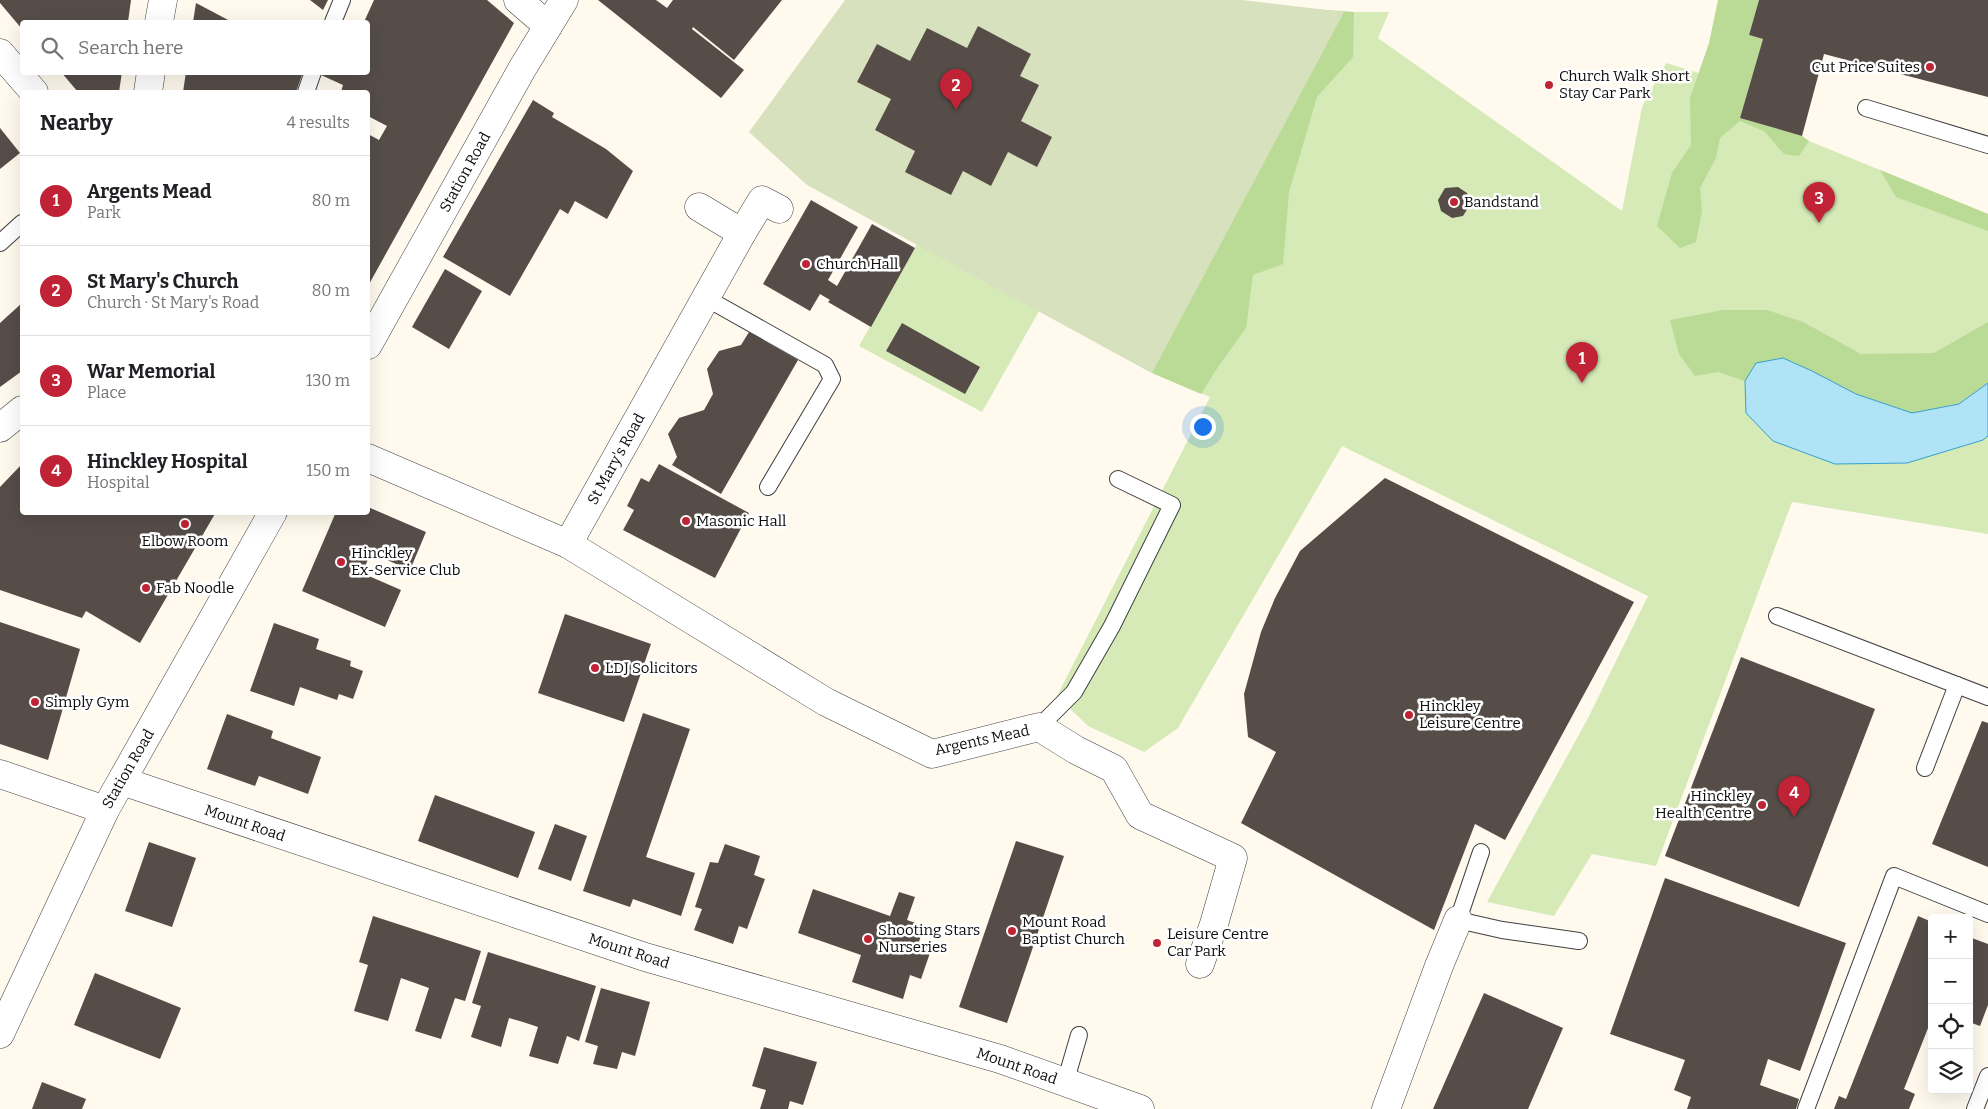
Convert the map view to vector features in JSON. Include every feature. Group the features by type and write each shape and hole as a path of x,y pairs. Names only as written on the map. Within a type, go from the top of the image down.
{"street":[{"path":"159,20 163,0"},
{"path":"518,0 548,26"},
{"name":"Station Road","path":"370,341 564,0"},
{"path":"0,53 32,90"},
{"path":"148,90 151,75"},
{"name":"St Mary's Road","path":"568,544 762,200 779,209"},
{"path":"700,207 742,233"},
{"path":"0,428 20,412"},
{"path":"370,459 568,544"},
{"name":"Station Road","path":"0,1034 105,810 271,515"},
{"name":"Argents Mead","path":"568,544 826,702 932,754 1039,727 1076,750 1114,769 1140,815 1233,858 1200,964"},
{"path":"0,774 105,810"},
{"name":"Mount Road","path":"122,781 645,957 1000,1059 1140,1109"},
{"path":"1386,1109 1438,966 1458,920"}],"lane":[{"path":"334,20 342,0"},
{"path":"307,90 313,75"},
{"path":"1866,108 1988,145"},
{"path":"0,243 20,225"},
{"path":"706,298 825,365 832,379 768,488"},
{"path":"1039,727 1074,692 1112,626 1172,505 1118,479"},
{"path":"1777,616 1988,696"},
{"path":"1925,768 1958,685"},
{"path":"1482,852 1458,920 1502,930 1579,941"},
{"path":"1806,1109 1894,876 1988,914"},
{"path":"1065,1083 1079,1035"},
{"path":"1975,1109 1988,1076"}],"green space":[{"path":"845,0 1242,0 1344,12 1152,373 807,185 749,132"},
{"path":"1718,0 1759,0 1749,35 1763,39 1740,118 1802,136 1809,141 1799,156 1784,154 1764,131 1740,121 1720,138 1716,158 1700,188 1702,211 1696,242 1680,248 1657,226 1672,173 1691,145 1690,98 1709,43"},
{"path":"1313,9 1354,12 1353,57 1317,97 1289,192 1283,264 1253,275 1246,328 1201,394 1152,373 1039,311"},
{"path":"1344,12 1389,12 1378,38 1622,211 1642,107 1666,63 1749,88 1740,118 1802,136 1809,141 1988,214 1988,534 1792,502 1656,866 1592,854 1554,916 1487,902 1588,718 1648,596 1342,446 1178,728 1144,752 1088,726 1057,696 1210,397 1152,373"},
{"path":"1880,170 1988,214 1988,231 1896,197"},
{"path":"917,244 1039,311 982,412 859,346"},
{"path":"1723,310 1767,310 1803,322 1861,354 1934,353 1988,322 1988,383 1959,404 1912,413 1856,394 1812,371 1756,363 1745,381 1718,372 1695,376 1679,354 1670,320"}],"water":[{"path":"1783,358 1856,394 1912,413 1959,404 1988,383 1988,436 1983,440 1907,463 1835,464 1773,441 1746,413 1745,381 1756,363"}],"building":[{"path":"0,0 131,0 128,20 20,20 20,27 0,3"},
{"path":"310,0 328,0 323,10"},
{"path":"374,0 487,0 514,23 370,282 370,135 379,140 387,126 370,117 370,90 342,90 343,85 321,75 370,75 370,20 365,20"},
{"path":"598,0 656,0 667,8 673,0 782,0 734,60 693,27 692,29 744,70 721,98"},
{"name":"Cut Price Suites","path":"1759,0 1988,0 1988,97 1824,54 1802,136 1740,118 1763,39 1749,35"},
{"path":"196,3 228,20 193,20"},
{"path":"978,26 1031,54 1020,76 1039,85 1021,121 1052,137 1037,167 1008,152 991,186 963,171 951,195 905,172 915,151 875,130 891,99 857,82 877,44 910,61 927,28 967,48"},
{"path":"64,75 122,75 119,90 76,90"},
{"path":"186,75 302,75 297,90 183,90"},
{"path":"533,100 554,113 552,117 606,149 633,171 607,219 575,201 568,214 560,209 510,296 443,257"},
{"path":"0,128 20,153 0,169"},
{"name":"Bandstand","path":"1458,187 1467,193 1471,203 1463,216 1452,218 1441,211 1438,200 1445,188"},
{"name":"Church Hall","path":"811,200 858,227 828,280 837,286 872,224 915,248 871,327 828,302 830,300 820,294 810,311 763,284"},
{"path":"445,269 482,291 449,349 412,327"},
{"path":"20,305 20,372 0,387 0,323"},
{"path":"902,323 980,367 965,394 886,351"},
{"path":"749,332 798,360 721,494 672,465 677,457 668,434 679,418 704,410 713,394 707,369 719,351 741,345"},
{"name":"Masonic Hall","path":"659,464 749,513 715,578 623,530 634,510 627,506 641,478 649,482"},
{"path":"20,466 20,515 214,515 140,643 86,611 82,618 0,590 0,487"},
{"name":"Hinckley Leisure Centre","path":"1385,478 1634,602 1505,840 1475,824 1434,930 1241,823 1276,752 1248,737 1244,694 1261,632 1275,598 1300,551"},
{"name":"Hinckley Ex-Service Club","path":"370,508 426,532 410,570 371,553 362,573 401,590 385,627 302,591 335,515 370,515"},
{"name":"LDJ Solicitors","path":"565,614 651,644 624,722 538,693"},
{"path":"0,622 80,649 48,760 0,744"},
{"path":"274,623 319,639 316,649 351,661 350,666 363,671 353,699 339,694 337,700 300,687 294,706 250,691"},
{"name":"Hinckley Health Centre","path":"1741,657 1875,709 1799,907 1665,856"},
{"path":"643,713 690,729 646,857 695,873 681,916 633,899 630,907 583,891"},
{"path":"227,714 273,731 271,738 321,757 308,794 259,776 255,786 207,769"},
{"path":"1982,721 1988,723 1988,867 1932,844"},
{"path":"435,795 535,832 518,878 418,841"},
{"path":"555,824 587,836 571,881 538,869"},
{"name":"Mount Road Baptist Church","path":"1016,841 1064,856 1007,1023 959,1007"},
{"path":"149,842 196,858 172,927 125,911"},
{"path":"725,844 760,856 754,875 765,879 747,929 739,926 733,944 694,930 702,909 695,907 710,862 718,863"},
{"path":"1665,878 1846,943 1800,1071 1768,1059 1760,1085 1799,1099 1796,1109 1687,1109 1691,1097 1674,1090 1685,1060 1610,1034"},
{"name":"Shooting Stars Nurseries","path":"813,889 890,916 899,892 915,897 907,920 924,926 918,945 931,950 921,979 910,975 903,999 852,982 861,955 798,933"},
{"path":"373,916 481,951 465,1001 455,998 441,1039 415,1031 429,988 401,978 388,1021 354,1011 368,965 359,962"},
{"path":"1918,916 1928,920 1928,1028 1904,1089 1915,1094 1909,1109 1834,1109 1839,1096 1846,1099"},
{"path":"1973,938 1988,944 1988,1005 1980,1026 1973,1023"},
{"path":"488,952 596,986 579,1041 567,1036 558,1064 529,1056 538,1027 523,1022 509,1018 501,1047 471,1037 481,1006 472,1003"},
{"path":"95,973 181,1008 160,1059 74,1025"},
{"path":"601,988 650,1002 635,1056 622,1052 617,1069 593,1064 598,1046 585,1042"},
{"path":"1484,993 1563,1028 1528,1109 1433,1109"},
{"path":"764,1047 817,1062 803,1105 790,1101 788,1109 760,1109 766,1090 752,1086"},
{"path":"42,1082 86,1099 82,1109 32,1109"}],"place":[{"name":"Cut Price Suites","path":"1930,67"},
{"name":"Church Walk Short Stay Car Park","path":"1549,85"},
{"name":"St Mary's Church","path":"956,110"},
{"name":"Bandstand","path":"1454,202"},
{"name":"War Memorial","path":"1819,223"},
{"name":"Church Hall","path":"806,264"},
{"name":"Argents Mead","path":"1582,383"},
{"name":"Masonic Hall","path":"686,521"},
{"name":"Elbow Room","path":"185,524"},
{"name":"Hinckley Ex-Service Club","path":"341,562"},
{"name":"Fab Noodle","path":"146,588"},
{"name":"LDJ Solicitors","path":"595,668"},
{"name":"Simply Gym","path":"35,702"},
{"name":"Hinckley Leisure Centre","path":"1409,715"},
{"name":"Hinckley Health Centre","path":"1762,805"},
{"name":"Hinckley Hospital","path":"1794,817"},
{"name":"Mount Road Baptist Church","path":"1012,931"},
{"name":"Shooting Stars Nurseries","path":"868,939"},
{"name":"Leisure Centre Car Park","path":"1157,943"}]}
